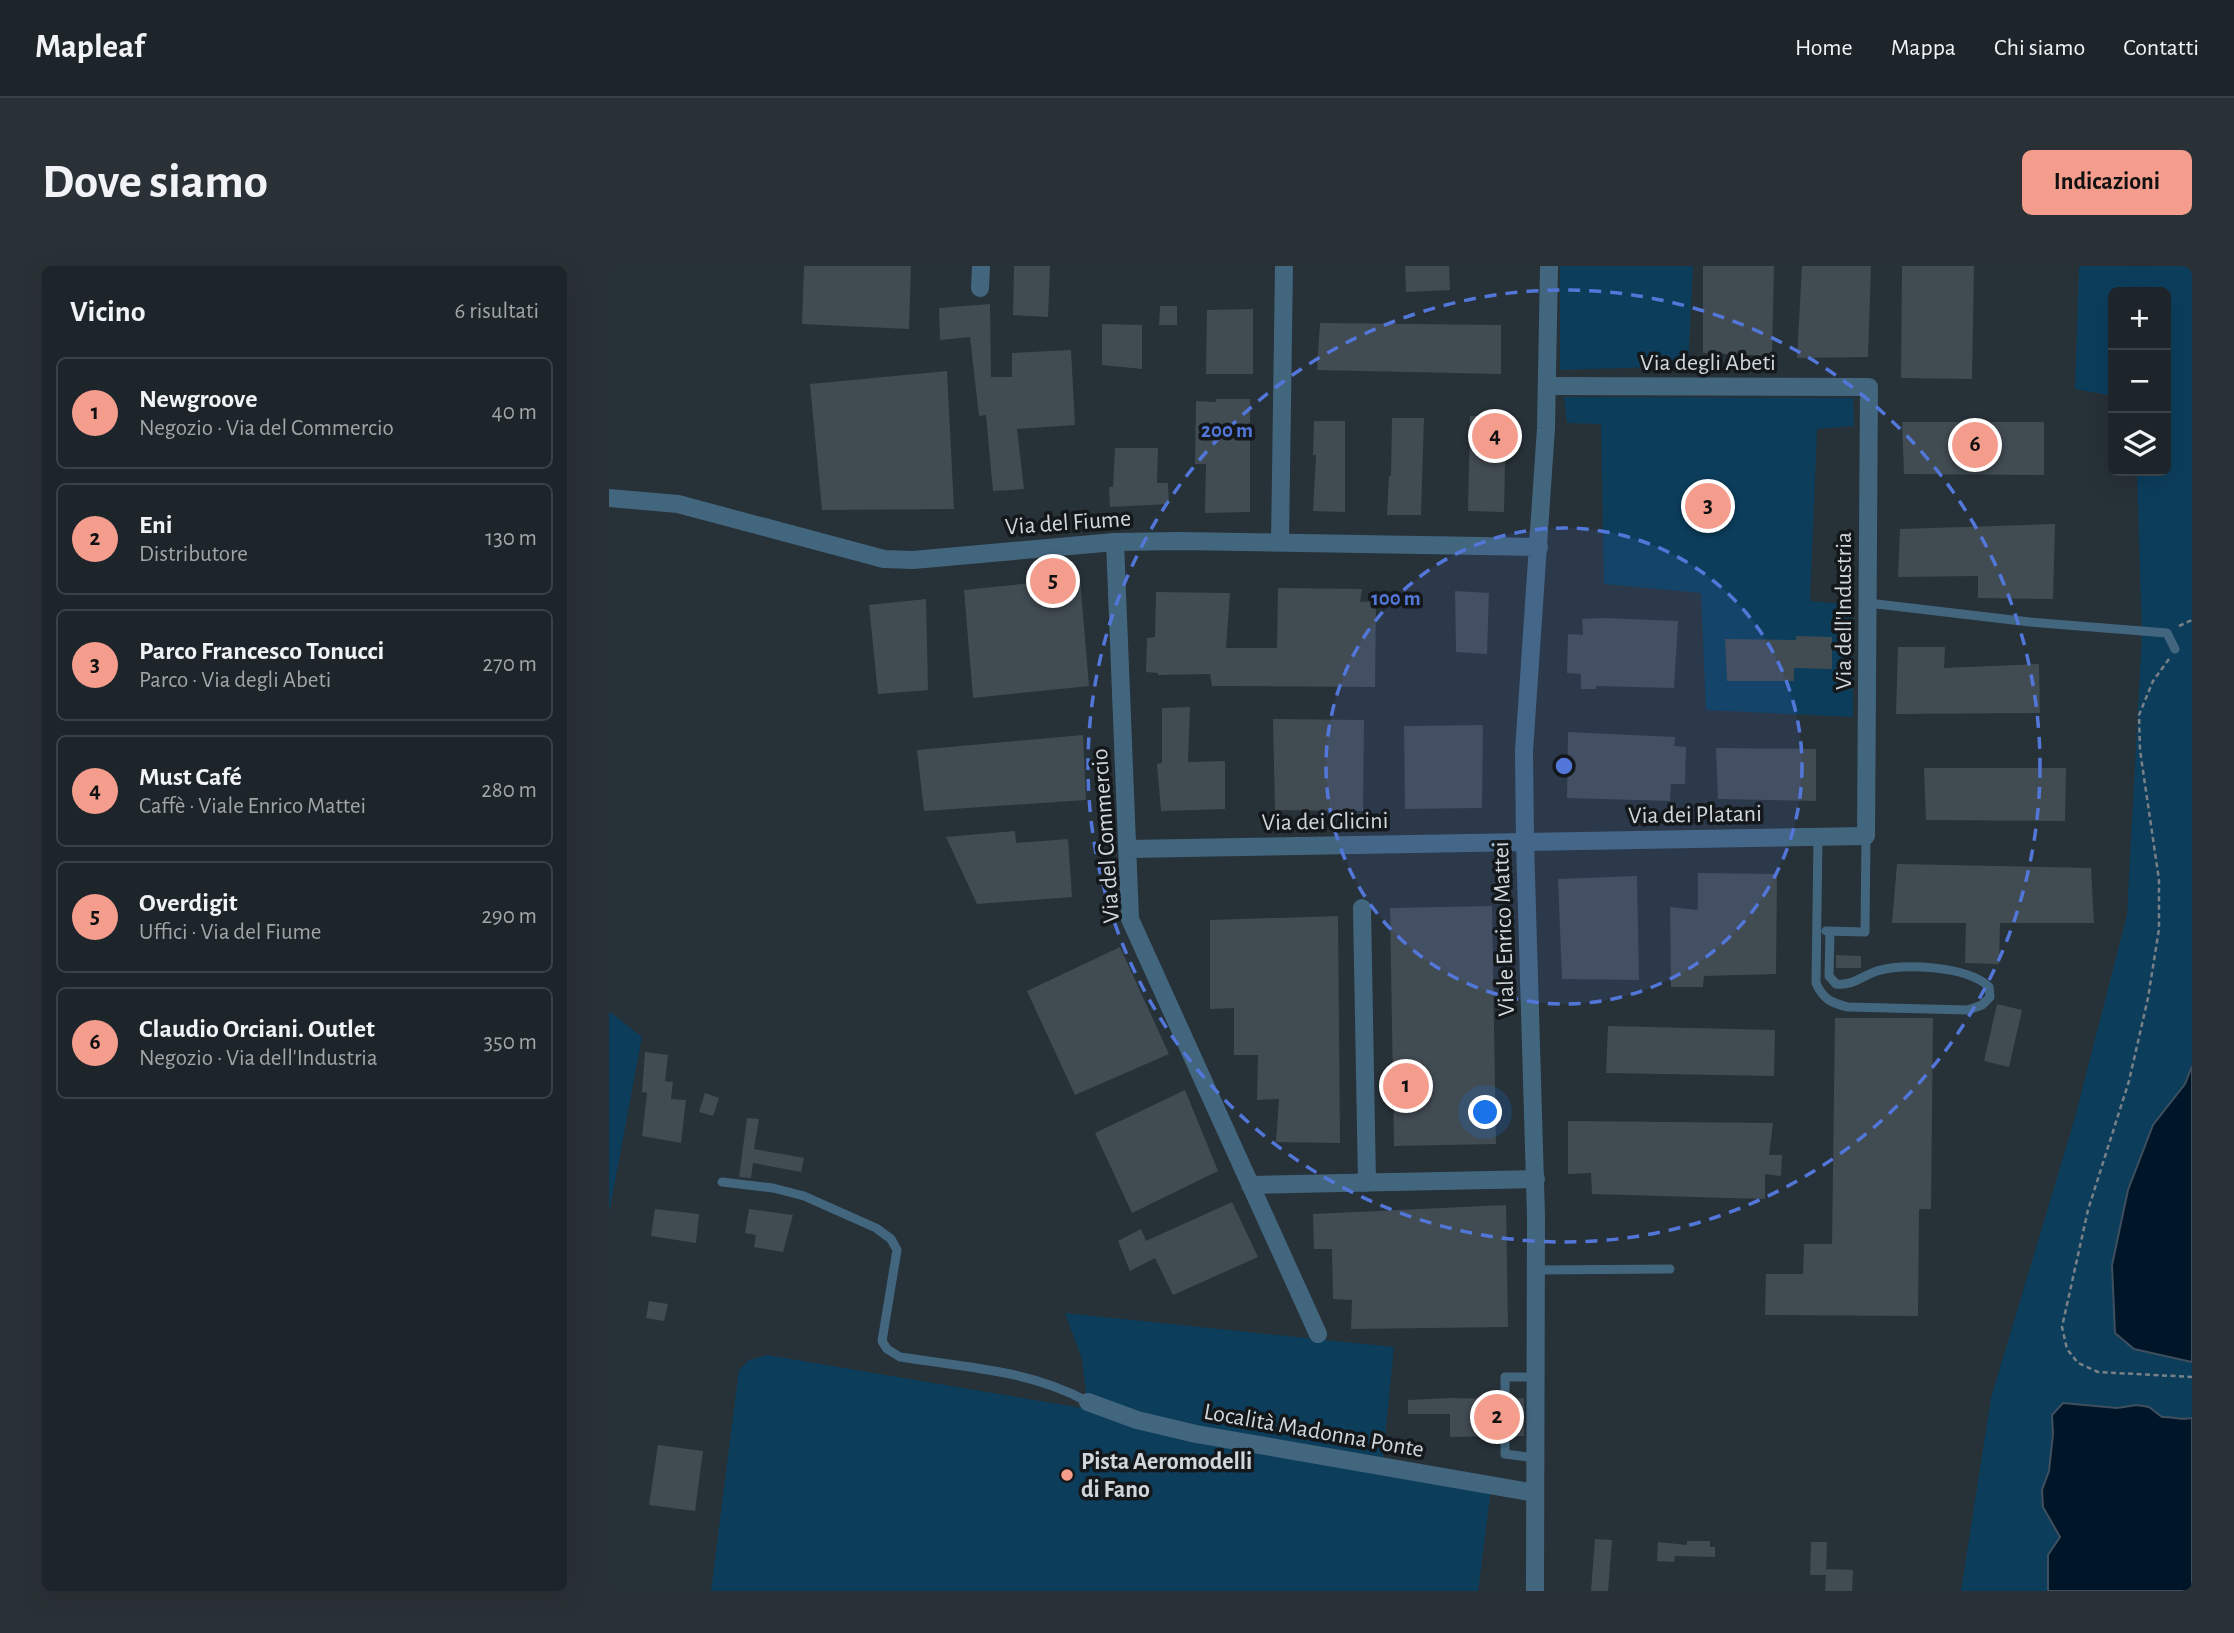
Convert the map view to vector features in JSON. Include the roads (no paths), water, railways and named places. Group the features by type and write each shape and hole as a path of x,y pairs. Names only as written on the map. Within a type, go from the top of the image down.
{"street":[{"path":"980,288 981,266"},
{"path":"1280,542 1284,266"},
{"name":"Viale Enrico Mattei","path":"1535,1591 1536,1179 1524,751 1539,548 1547,386 1549,266"},
{"name":"Via degli Abeti","path":"1547,386 1870,387"},
{"name":"Via dell'Industria","path":"1866,836 1870,387"},
{"name":"Via del Fiume","path":"609,498 678,504 884,559 913,560 1115,542 1280,542 1539,548"},
{"name":"Via del Commercio","path":"1115,542 1130,919 1318,1334"},
{"name":"Via dei Platani","path":"1525,842 1866,836"},
{"name":"Via dei Glicini","path":"1127,849 1525,842"},
{"path":"1362,908 1367,1182"},
{"path":"1250,1185 1536,1179"},
{"name":"Località Madonna Ponte","path":"1088,1402 1137,1420 1196,1434 1535,1493"}],"lane":[{"path":"1868,603 2030,622 2167,633 2175,649"},
{"path":"1817,931 1865,932 1866,836"},
{"path":"1818,837 1816,983 1822,996 1832,1003 1848,1007 1968,1010 1982,1005 1990,998 1989,987 1980,978 1933,969 1880,970 1846,985 1836,984 1829,976 1830,931"},
{"path":"722,1182 773,1188 804,1196 876,1228 891,1239 897,1250 882,1341 887,1349 900,1357 1039,1380 1088,1402"},
{"path":"1536,1270 1670,1269"},
{"path":"1535,1458 1505,1454 1505,1377 1536,1377"}],"place":[{"name":"Must Café","path":"1495,436"},
{"name":"Claudio Orciani. Outlet","path":"1975,445"},
{"name":"Parco Francesco Tonucci","path":"1708,506"},
{"name":"Overdigit","path":"1053,581"},
{"name":"Newgroove","path":"1406,1086"},
{"name":"Eni","path":"1497,1417"},
{"name":"Pista Aeromodelli di Fano","path":"1067,1475"}]}
